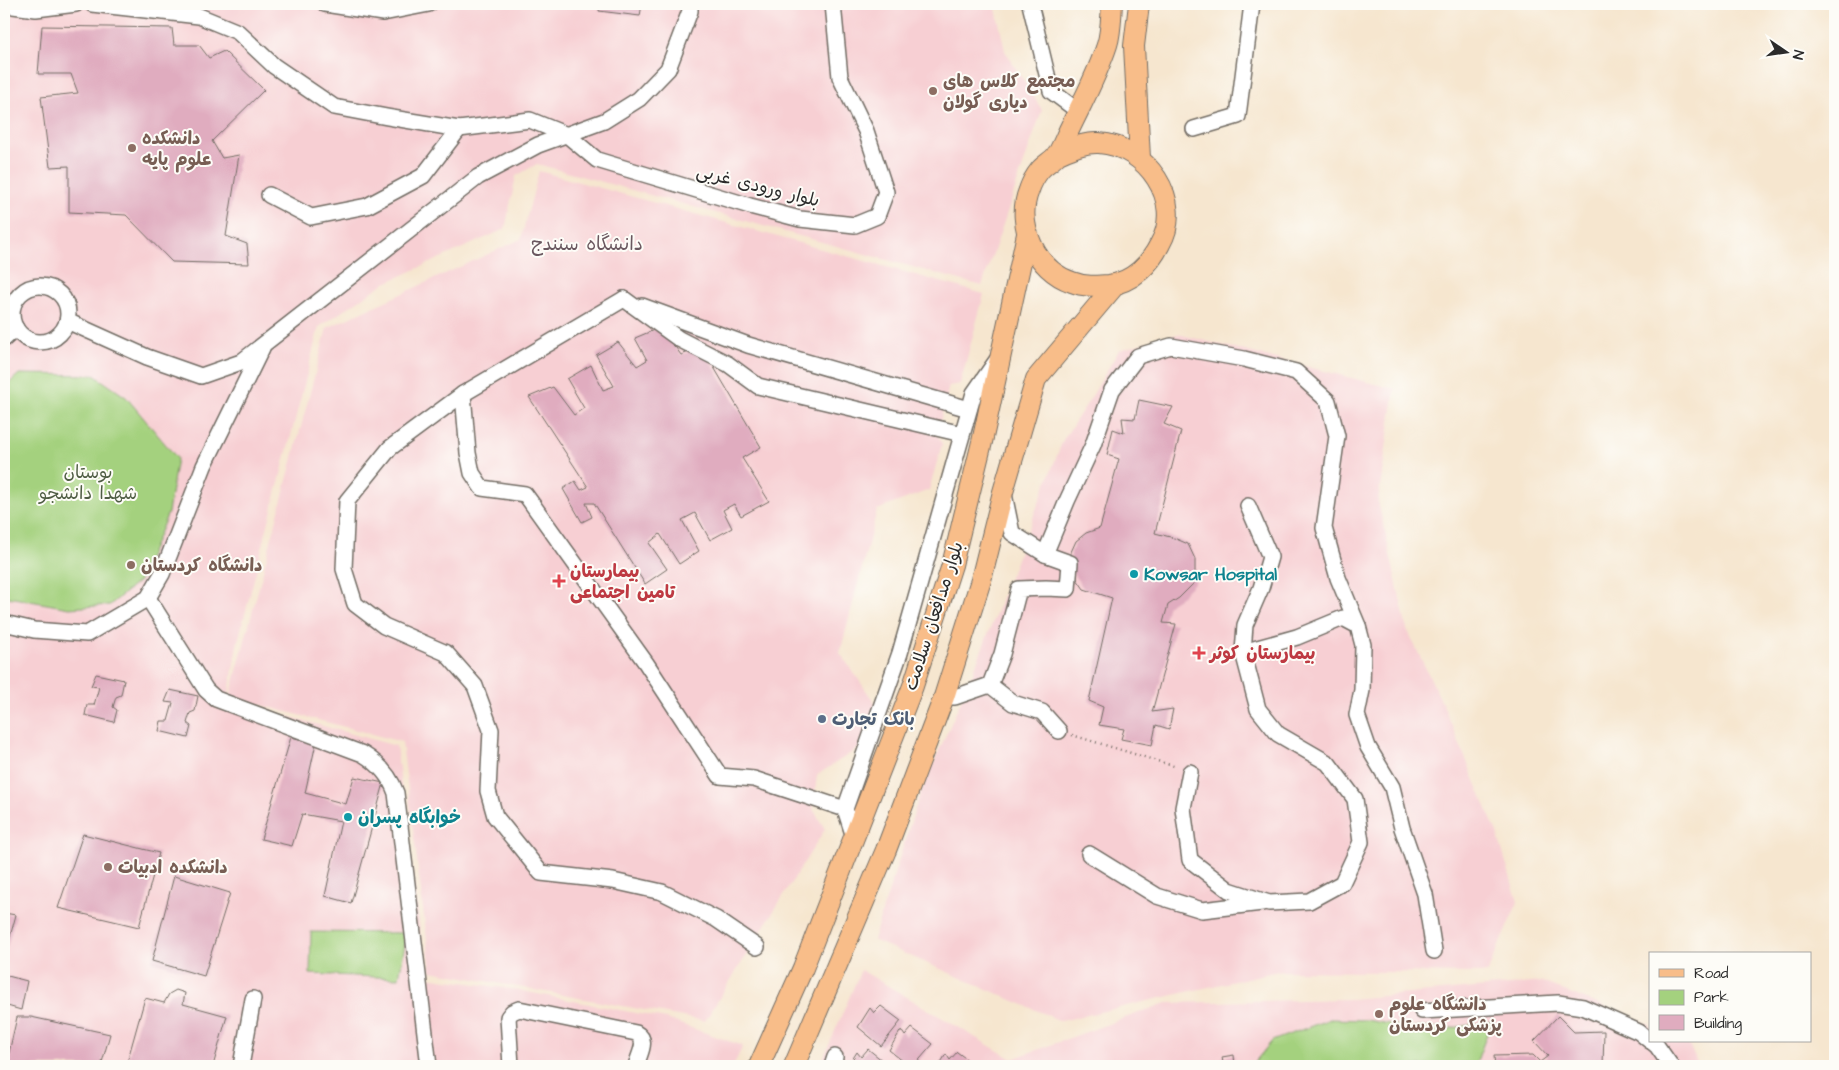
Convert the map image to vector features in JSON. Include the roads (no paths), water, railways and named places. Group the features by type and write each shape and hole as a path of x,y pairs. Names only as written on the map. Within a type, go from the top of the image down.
{"main road":[{"path":"1056,155 1108,43 1112,4"},
{"path":"1139,4 1134,46 1140,158"},
{"path":"1099,143 1121,147 1140,158 1156,175 1165,195 1168,218 1163,240 1152,259 1136,274 1116,284 1093,286 1071,282 1052,271 1037,255 1027,234 1025,212 1029,190 1040,170 1056,155 1077,146 1099,143"},
{"name":"بلوار مدافعان سلامت","path":"759,1066 803,968 913,686 952,565 982,442 1027,234"},
{"name":"بلوار مدافعان سلامت","path":"794,1066 886,850 944,697 981,580 1003,492 1036,379 1116,284"}],"street":[{"path":"11,4 13,6 36,9 76,4"},
{"name":"بلوار ورودی غربی","path":"92,4 199,16 238,32 274,66 334,106 387,117 459,128 530,120 566,135 596,160 800,220 855,225 877,216 886,192 866,131 840,76 833,4"},
{"path":"325,4 383,13 429,4"},
{"path":"67,321 147,357 201,376 241,362 478,177 538,145 604,121 639,99 668,69 690,11 690,4"},
{"path":"1030,4 1051,91 1078,111"},
{"path":"1194,129 1238,116 1252,4"},
{"path":"269,195 311,217 367,206 423,176 459,128"},
{"path":"45,286 54,289 66,303 67,321 63,330 56,337 48,341 30,340 16,328 12,311 20,294 27,289 45,286"},
{"path":"624,299 748,345 969,409"},
{"path":"624,299 463,394 390,448 347,501 344,569 355,604 384,626 446,653 475,686 491,730 488,791 495,816 542,873 613,881 662,892 716,919 757,947"},
{"path":"624,299 679,339 728,364 758,386 962,434"},
{"path":"4,339 16,328"},
{"path":"4,623 34,630 87,634 148,598 162,574 204,466 263,344"},
{"path":"1045,554 1093,445 1112,390 1138,356 1171,346 1244,359 1296,372 1328,401 1336,436 1324,528 1338,578 1358,626 1363,645 1362,690 1357,715 1368,747 1392,787 1402,828 1425,894 1434,951"},
{"path":"854,837 846,809 900,653 974,393 1000,357"},
{"path":"463,394 468,453 472,473 482,488 525,494 646,663 720,776 754,779 846,809"},
{"path":"944,697 955,698 990,684 1002,654 1019,589 1068,589 1070,563 1045,554 1012,533 1003,492"},
{"path":"1089,854 1157,896 1202,910 1309,901 1342,883 1361,842 1355,799 1328,763 1278,734 1258,709 1243,652 1245,625 1270,557 1248,506"},
{"path":"148,598 206,690 216,699 363,754 374,761 392,781 396,793 429,1066"},
{"path":"1243,652 1297,637 1343,618 1358,626"},
{"path":"990,684 1013,703 1042,712 1059,731"},
{"path":"1190,772 1183,808 1190,860 1229,890 1269,903"},
{"path":"241,1066 253,999"},
{"path":"1422,1011 1558,1003 1583,1007 1639,1032 1649,1040"},
{"path":"511,1066 508,1017 512,1012 519,1009 636,1033 644,1041 636,1066"},
{"path":"1652,1042 1671,1066"}],"place":[{"name":"مجتمع کلاس های دیاری گولان","path":"933,91"},
{"name":"دانشکده علوم پایه","path":"132,148"},
{"name":"دانشگاه کردستان","path":"131,565"},
{"name":"Kowsar Hospital","path":"1134,574"},
{"name":"بیمارستان تامین اجتماعی","path":"559,581"},
{"name":"بیمارستان کوثر","path":"1199,653"},
{"name":"بانک تجارت","path":"822,719"},
{"name":"خوابگاه پسران","path":"348,817"},
{"name":"دانشکده ادبیات","path":"108,867"},
{"name":"دانشگاه علوم پزشکی کردستان","path":"1379,1014"}],"district":[{"name":"دانشگاه سنندج","path":"587,244"}],"park label":[{"name":"بوستان شهدا دانشجو","path":"88,482"}]}
